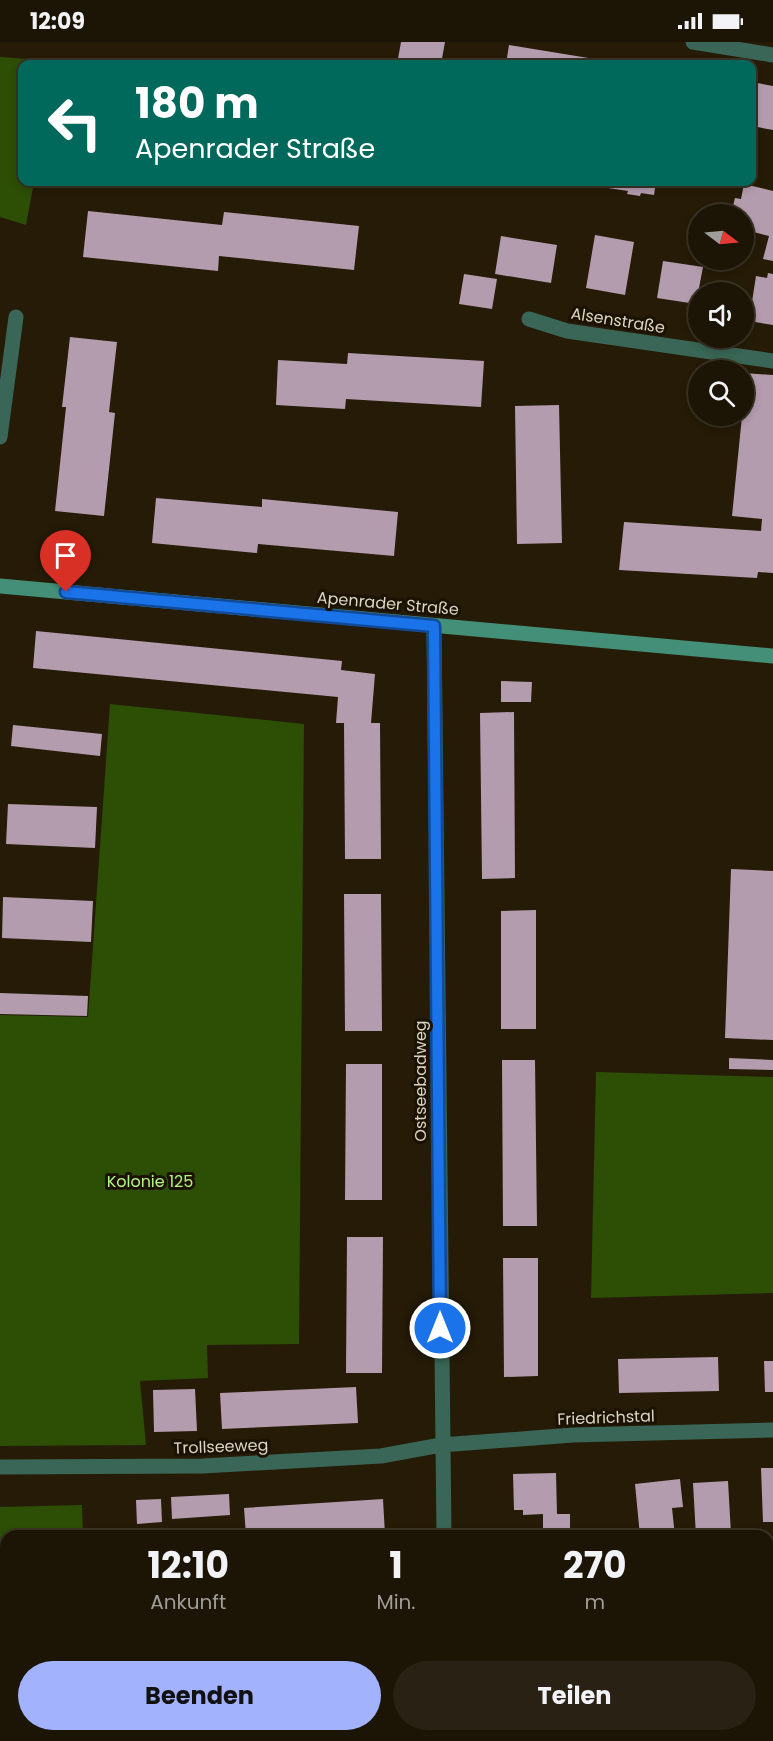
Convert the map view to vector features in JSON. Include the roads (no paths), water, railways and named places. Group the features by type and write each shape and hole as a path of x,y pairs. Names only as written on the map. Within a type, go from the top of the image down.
{"main road":[{"name":"Apenrader Straße","path":"0,586 773,656"}],"street":[{"path":"693,42 773,55"},
{"path":"0,437 16,317"},
{"name":"Alsenstraße","path":"529,319 567,331 773,361"},
{"name":"Ostseebadweg","path":"434,626 441,1445 444,1530"},
{"name":"Friedrichstal","path":"441,1445 573,1435 773,1430"},
{"name":"Trollseeweg","path":"0,1467 237,1464 381,1456 441,1445"}],"park label":[{"name":"Kolonie 125","path":"150,1181"}]}
